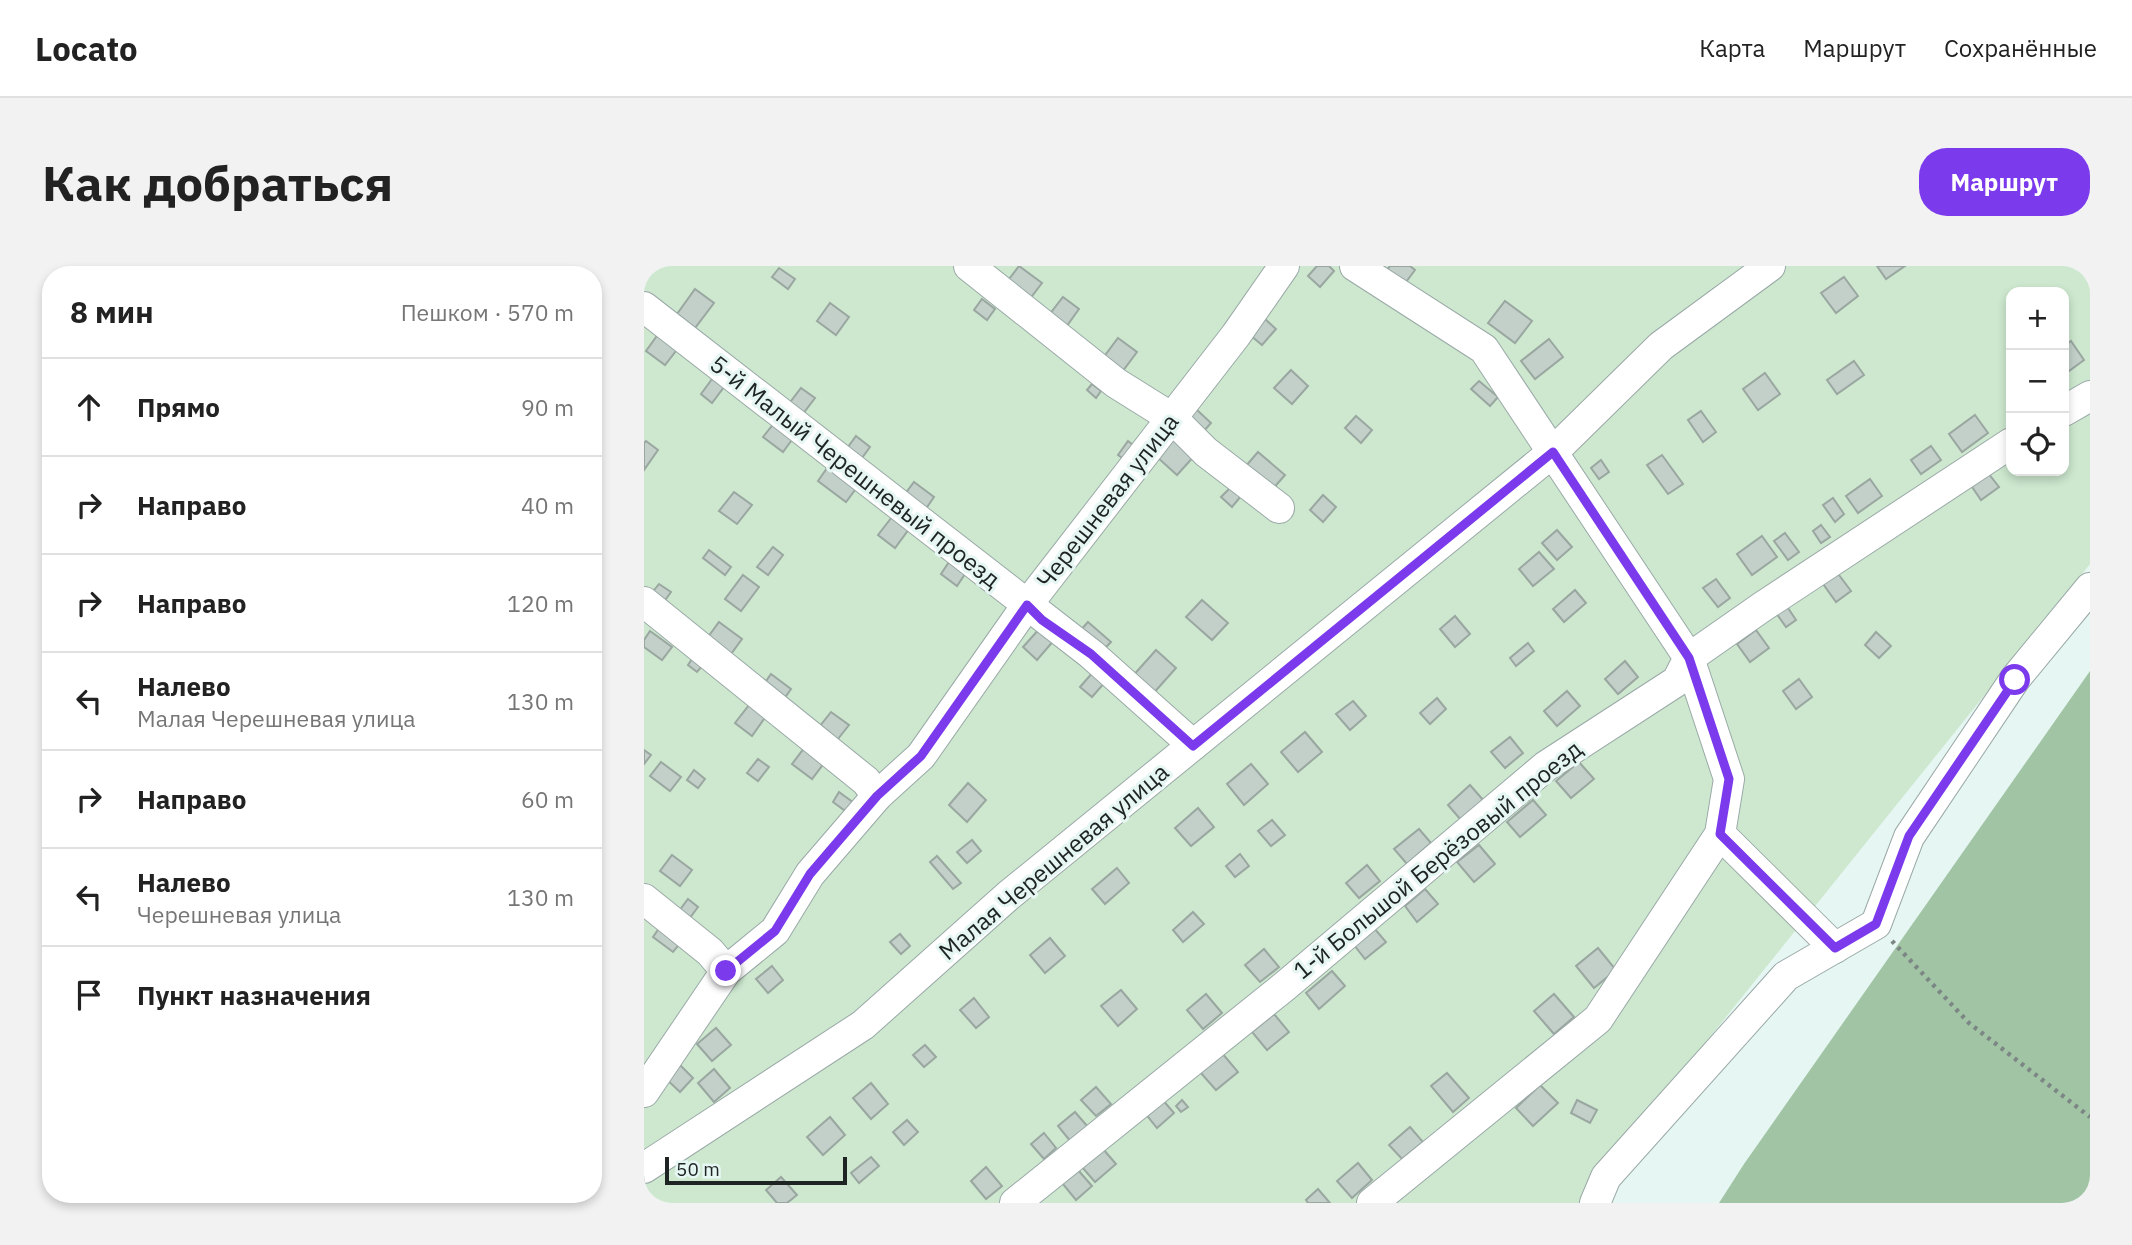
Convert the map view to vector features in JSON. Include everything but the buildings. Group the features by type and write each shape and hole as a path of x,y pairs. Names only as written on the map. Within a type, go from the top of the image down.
{"lane":[{"path":"969,266 1116,383 1172,418 1206,452 1279,508"},
{"name":"Черешневая улица","path":"644,1092 726,971 775,931 810,874 877,796 921,756 1027,605 1236,335 1284,266"},
{"path":"1355,266 1484,349 1689,658 1729,779 1720,834 1598,1019 1372,1203"},
{"name":"Малая Черешневая улица","path":"644,1168 863,1025 1009,895 1553,452 1661,346 1770,266"},
{"name":"5-й Малый Черешневый проезд","path":"644,307 1027,605 1042,620 1091,654 1193,746"},
{"path":"2069,408 2090,396"},
{"name":"1-й Большой Берёзовый проезд","path":"1015,1203 1285,986 1546,766 1677,681 1689,658 1762,607 2006,446"},
{"path":"1595,1203 1606,1177 1786,976 1876,924 1909,836 2015,680 2090,588"},
{"path":"644,602 866,781 877,796"},
{"path":"1720,834 1835,948"},
{"path":"644,899 710,952 726,971"}],"path":[{"path":"1876,924 1969,1023 2090,1117"}],"green space":[{"path":"644,266 2090,266 2090,564 1591,1185 1587,1203 644,1203"},
{"path":"2090,671 2090,1203 1719,1203 1744,1164"}],"route":[{"path":"726,971 775,931 810,874 877,796 921,756 1027,605 1042,620 1091,654 1193,746 1553,452 1689,658 1729,779 1720,834 1835,948 1876,924 1909,836 2015,680"}]}
